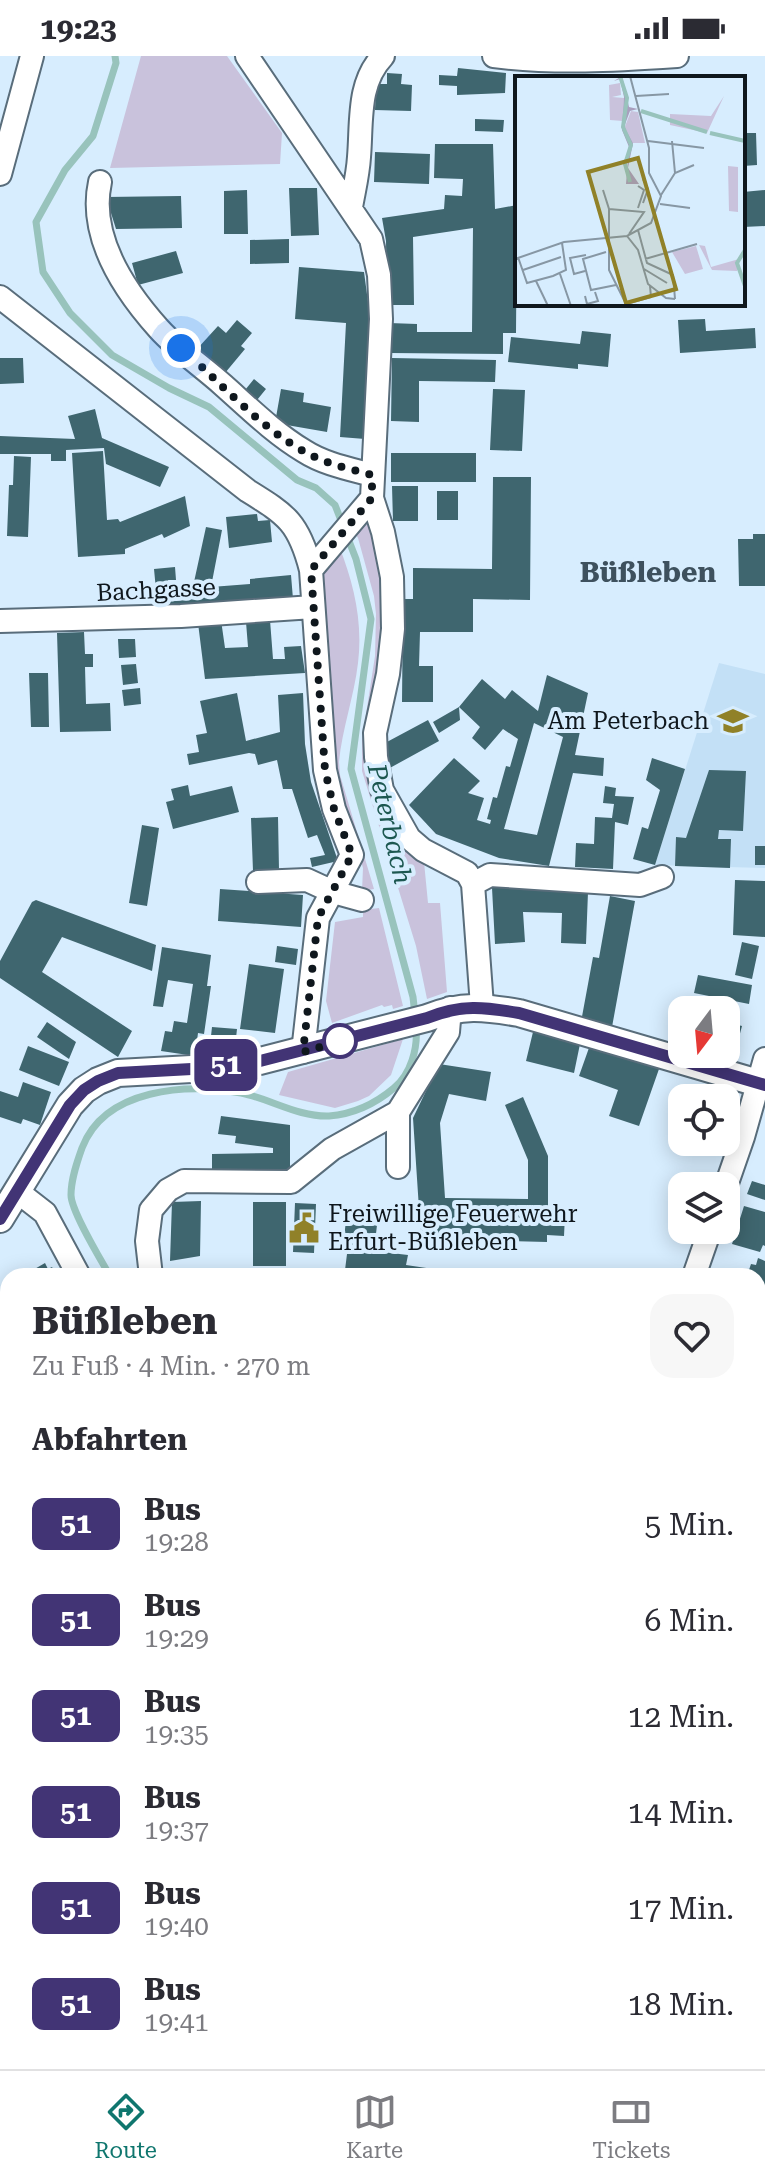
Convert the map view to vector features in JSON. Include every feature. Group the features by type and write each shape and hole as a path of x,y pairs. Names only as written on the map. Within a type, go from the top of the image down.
{"street":[{"path":"0,174 32,56"},
{"path":"247,56 371,239 379,275 378,405 372,486 392,577 391,644 375,733 376,757 382,790 409,838 423,850 467,873 473,884 482,1006"},
{"path":"351,207 359,162 363,91 370,72 383,56"},
{"path":"494,56 518,59 677,56"},
{"path":"100,182 95,202 100,232 119,276 160,330 265,423 306,453 340,466 372,486"},
{"path":"0,297 248,491 284,513 304,541 311,570 325,770 334,809 352,855 318,918 303,1052"},
{"path":"311,570 350,523 372,486"},
{"name":"Bachgasse","path":"0,621 181,616 313,607"},
{"path":"473,884 490,875 640,885 662,877"},
{"path":"258,882 307,880 362,900"},
{"path":"0,1219 70,1105 98,1081 118,1073 210,1068 303,1052 427,1017 482,1006 763,1076 731,1172"},
{"path":"150,1268 147,1241 151,1210 168,1190 184,1181 291,1182 332,1149 398,1112 448,1032 427,1017"},
{"path":"398,1112 398,1167"},
{"path":"18,1192 45,1213 75,1268"},
{"path":"697,1268 705,1244"}],"shaded area":[{"path":"141,56 227,56 282,133 280,164 110,168"},
{"path":"369,523 379,552 384,589 382,812 400,840 424,862 428,903 440,903 447,992 427,999 416,946 362,771 362,740 375,656 376,614 374,596 354,532"},
{"path":"339,546 353,589 359,648 339,762 340,775 374,889 362,891 363,868 336,776 323,612 321,573"},
{"name":"Am Peterbach","path":"719,663 765,674 765,868 655,865"},
{"path":"379,908 403,1006 393,1009 392,1005 382,1005 332,1023 326,1001 335,922 363,917 363,910"},
{"path":"403,1039 391,1075 369,1096 358,1101 335,1108 279,1095 288,1072"}],"building":[{"path":"458,68 506,73 505,93 457,95 457,86 439,85 439,75 457,76"},
{"path":"387,73 402,74 401,84 412,85 411,111 375,110 376,84 387,84"},
{"path":"475,119 504,120 503,132 475,131"},
{"path":"745,133 756,133 757,165 745,166"},
{"path":"435,144 493,144 495,209 515,205 516,333 503,333 503,354 389,353 389,323 417,324 417,332 472,332 473,228 413,237 414,305 387,305 386,241 382,218 444,209 445,195 462,196 463,179 434,178"},
{"path":"375,152 430,154 429,184 374,182"},
{"path":"289,188 317,188 319,235 291,236"},
{"path":"247,190 248,234 224,234 224,191"},
{"path":"765,190 765,226 745,227 745,192"},
{"path":"181,196 182,228 116,229 106,197"},
{"path":"289,239 289,263 250,264 250,240"},
{"path":"176,251 183,273 138,285 132,263"},
{"path":"299,267 364,272 371,324 365,439 340,437 346,323 295,319"},
{"path":"705,319 706,331 755,328 756,348 680,353 678,320"},
{"path":"237,320 252,333 241,346 245,349 225,373 197,349 218,326 226,333"},
{"path":"582,331 611,334 608,367 578,364 578,369 508,362 511,337 580,344"},
{"path":"0,358 23,358 24,383 0,384"},
{"path":"392,358 496,360 495,382 419,381 419,422 391,421"},
{"path":"254,379 266,389 253,405 241,395"},
{"path":"281,389 304,393 303,402 331,407 327,432 275,423"},
{"path":"493,389 525,390 522,451 490,450"},
{"path":"95,409 102,438 169,467 160,487 106,464 104,448 66,450 66,461 51,461 51,454 0,454 0,436 75,439 68,416"},
{"path":"103,451 107,520 118,519 120,522 185,496 190,526 164,538 162,534 125,549 125,554 78,557 72,453"},
{"path":"391,453 476,453 476,482 391,482"},
{"path":"14,456 31,457 28,537 7,536 9,485 13,485"},
{"path":"493,477 531,477 530,600 473,599 473,632 420,632 419,666 433,666 433,702 402,702 403,599 413,599 413,568 492,569"},
{"path":"392,486 418,486 418,521 393,521"},
{"path":"437,491 458,491 458,520 437,520"},
{"path":"257,514 258,521 270,520 272,542 229,548 226,517"},
{"path":"206,527 222,530 211,587 250,584 250,579 291,575 293,599 158,611 154,569 175,567 176,580 168,580 169,585 194,582"},
{"path":"753,534 765,534 765,586 739,586 738,539 753,539"},
{"path":"221,620 225,648 248,647 246,622 270,620 273,659 285,659 284,647 301,646 305,673 205,679 198,623"},
{"path":"84,632 85,654 93,654 93,667 85,667 86,704 110,703 111,731 60,732 57,633"},
{"path":"118,639 135,639 136,657 119,658"},
{"path":"136,664 138,683 123,685 121,665"},
{"path":"29,673 48,673 49,727 31,727"},
{"path":"547,675 588,693 575,755 604,758 603,776 573,773 549,866 499,858 436,834 409,805 454,758 480,781 468,793 484,798 477,820 490,824 491,820 487,819 493,797 497,798 506,766 510,767 518,739 503,729 485,750 472,738 480,727 459,707 482,679 505,699 512,690 538,711","holes":["534,723 563,737 537,835 504,829"]},
{"path":"140,688 141,704 124,706 122,690"},
{"path":"237,693 246,741 280,732 278,695 303,693 305,744 311,782 338,861 312,867 310,858 325,855 317,835 308,838 292,789 283,789 277,760 258,765 255,754 249,753 189,765 187,754 199,752 196,735 207,733 200,701"},
{"path":"459,707 460,720 439,733 433,722"},
{"path":"428,720 439,741 388,769 385,743"},
{"path":"652,758 685,769 655,865 633,859 642,827 648,829 660,790 646,780"},
{"path":"709,770 746,771 743,831 719,830 718,839 731,839 730,868 675,866 676,837 686,838"},
{"path":"188,785 190,796 232,786 239,812 173,829 166,802 174,800 171,789"},
{"path":"605,786 616,788 615,796 634,797 628,825 615,822 613,869 575,867 576,843 594,844 595,817 612,818 614,804 603,803"},
{"path":"278,817 279,870 253,871 251,818"},
{"path":"142,825 159,828 147,906 129,903"},
{"path":"755,846 765,846 765,865 755,865"},
{"path":"735,880 765,881 765,937 733,935"},
{"path":"492,888 588,892 586,944 561,943 562,913 523,912 525,942 495,944"},
{"path":"220,889 303,895 301,927 218,921"},
{"path":"610,896 635,901 612,1027 581,1022 593,957 599,958"},
{"path":"36,900 156,945 152,971 62,937 42,972 132,1031 118,1057 0,978 0,961 32,902"},
{"path":"742,942 759,946 752,979 735,975"},
{"path":"277,946 298,949 296,965 275,962"},
{"path":"162,947 211,955 207,986 211,986 204,1034 198,1033 195,1056 161,1051 165,1031 172,1032 174,1021 187,1023 193,984 168,980 163,1007 153,1006"},
{"path":"249,964 284,969 275,1033 240,1029"},
{"path":"698,975 752,985 749,1004 740,1002 740,996 694,993"},
{"path":"47,1022 76,1042 69,1059 37,1037"},
{"path":"212,1027 237,1029 236,1038 211,1036"},
{"path":"533,1032 580,1044 574,1073 526,1061"},
{"path":"590,1045 659,1069 639,1126 609,1116 618,1090 579,1076"},
{"path":"28,1046 69,1062 59,1086 19,1070"},
{"path":"439,1064 491,1072 486,1101 449,1094 440,1123 445,1198 528,1199 528,1160 505,1105 523,1097 548,1156 548,1213 565,1215 564,1236 547,1235 547,1242 421,1239 413,1118"},
{"path":"23,1082 51,1092 40,1125 23,1119 21,1124 0,1117 0,1091 18,1097"},
{"path":"221,1116 290,1125 290,1170 212,1172 212,1154 273,1153 273,1148 235,1143 236,1136 218,1134"},
{"path":"752,1181 765,1185 765,1200 747,1194"},
{"path":"201,1201 200,1256 170,1261 172,1202"},
{"path":"253,1202 286,1202 286,1266 253,1266"},
{"name":"Freiwillige Feuerwehr Erfurt-Büßleben","path":"295,1203 316,1204 314,1253 293,1252"},
{"path":"744,1206 765,1212 765,1246 760,1252 732,1244 740,1244 740,1219"},
{"path":"346,1221 377,1225 374,1251 408,1255 406,1265 426,1268 345,1268 347,1254 342,1253"},
{"path":"758,1258 765,1261 765,1268 750,1268 751,1264 756,1265"}],"waterway":[{"name":"Peterbach","path":"115,56 116,63 93,136 65,170 36,222 43,272 70,313 112,355 209,407 297,480 316,488 335,505 356,559 371,619 351,769 413,997 415,1015"},
{"name":"Peterbach","path":"106,1268 81,1223 71,1195 82,1148 93,1128 109,1113 150,1094 197,1089 241,1093 318,1116 347,1113 387,1094 405,1076 416,1043 416,1027"}],"bus line":[{"name":"51","path":"0,1219 70,1105 98,1081 118,1073 210,1068 282,1057 403,1025 450,1008 482,1006 519,1013 765,1085"}],"place":[{"name":"Am Peterbach","path":"733,721"},
{"name":"Freiwillige Feuerwehr Erfurt-Büßleben","path":"304,1228"}],"district":[{"name":"Büßleben","path":"648,572"}],"route":[{"path":"181,348 265,423 306,453 372,475 372,498 311,570 325,770 334,809 352,855 318,918 303,1052 348,1039 340,1041"}]}
